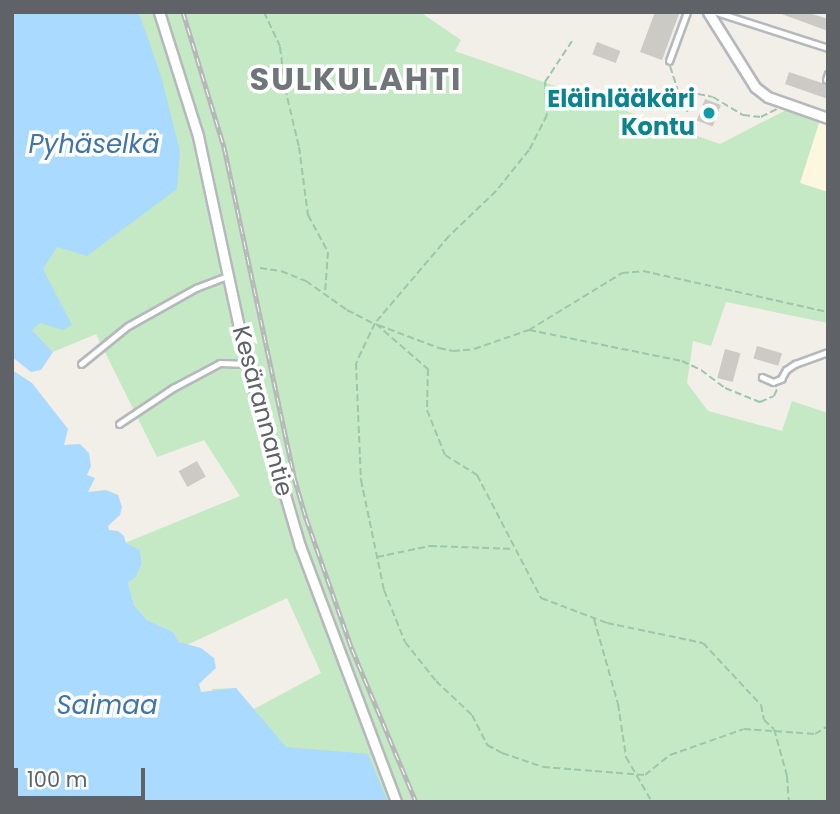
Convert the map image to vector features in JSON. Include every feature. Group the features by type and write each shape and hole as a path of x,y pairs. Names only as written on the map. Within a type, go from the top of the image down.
{"street":[{"name":"Kesärannantie","path":"159,12 198,136 247,364 300,546 396,802"},
{"path":"708,12 755,87 768,97 828,118"}],"lane":[{"path":"669,61 687,12"},
{"path":"716,12 828,48"},
{"path":"81,364 128,326 196,288 228,276"},
{"path":"762,377 773,382 781,379 786,370 795,364 825,353 825,361"},
{"path":"119,424 173,388 220,363 247,364"}],"path":[{"path":"264,12 280,47 309,215 328,252 324,293"},
{"path":"572,41 545,82 547,115 529,150 496,191 432,256 375,323 356,363 355,402 361,480 384,590 405,642 436,681 472,715 488,745 502,754 544,767 645,775 670,755 744,729 775,729 815,734 828,726"},
{"path":"669,61 680,97 690,103"},
{"path":"687,112 690,103 698,94 713,97 743,116 761,117 788,105"},
{"path":"260,268 281,271 324,293 347,310 423,344 453,351 474,349 529,330 622,273 643,271 828,312"},
{"path":"375,323 428,369 427,410 446,455 477,475 541,598 594,618 703,643 761,705 764,720 775,729 787,776 789,802"},
{"path":"529,330 682,361 701,370 724,388 760,402 774,396 781,379"},
{"path":"377,557 430,546 515,549"},
{"path":"594,618 602,656 618,704 626,757 652,802"}],"shaded area":[{"path":"820,120 828,123 828,192 799,183"}],"green space":[{"path":"12,12 420,12 461,40 455,51 720,144 788,109 820,120 800,183 828,192 828,323 726,302 711,346 693,341 687,383 708,411 782,431 792,401 828,413 828,802 200,802 212,689 236,688 252,710 321,673 287,598 187,645 179,642 173,632 147,620 134,605 128,583 136,577 142,563 140,550 125,543 240,496 204,440 157,457 96,334 53,352 32,330"}],"water":[{"name":"Pyhäselkä","path":"12,12 136,12 140,16 161,76 180,151 177,189 87,256 57,247 43,269 72,325 63,330 40,323 32,330 53,352 41,370 31,372 12,357"},
{"name":"Saimaa","path":"12,370 32,383 68,429 64,445 80,444 89,453 91,466 87,475 95,478 88,492 106,490 118,495 122,507 120,515 108,526 109,530 118,531 124,536 126,543 140,550 142,563 136,577 128,583 134,605 147,620 173,632 179,642 201,648 214,658 216,668 199,684 201,692 236,688 286,747 368,754 388,802 12,802"}],"building":[{"path":"655,12 679,14 662,60 640,52"},
{"path":"776,12 806,12 828,19 828,31"},
{"path":"597,42 620,51 616,63 592,54"},
{"path":"789,72 828,85 828,99 785,84"},
{"name":"Eläinlääkäri Kontu","path":"705,99 721,105 713,127 697,120"},
{"path":"757,346 782,353 778,366 753,358"},
{"path":"725,349 740,353 733,382 717,378"},
{"path":"197,461 206,477 187,487 179,471"}],"railway":[{"path":"183,12 224,147 294,477 306,518 352,649 416,802"}],"place":[{"name":"Eläinlääkäri Kontu","path":"709,113"}],"district":[{"name":"SULKULAHTI","path":"356,79"}]}
